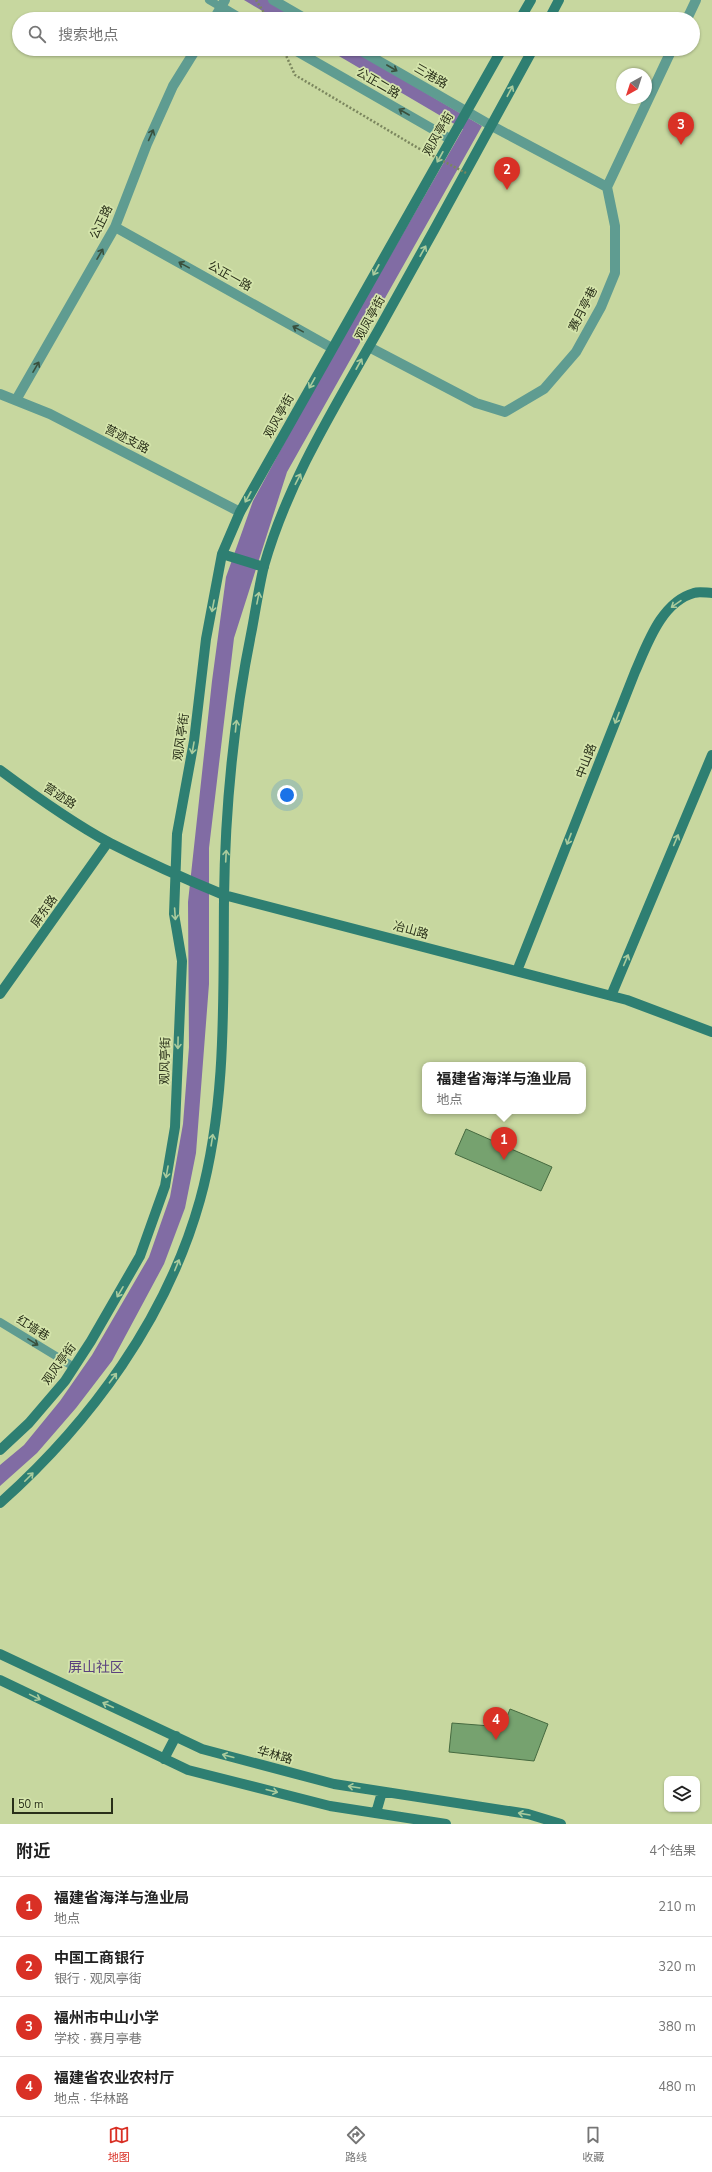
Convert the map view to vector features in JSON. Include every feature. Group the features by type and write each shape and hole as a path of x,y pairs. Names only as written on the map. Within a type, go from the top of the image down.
{"street":[{"path":"273,0 294,12"},
{"path":"524,12 531,0"},
{"path":"553,12 559,0"},
{"path":"690,12 696,0"},
{"path":"223,4 233,12"},
{"name":"公正路","path":"16,400 115,227 147,144 173,86 192,56"},
{"name":"公正二路","path":"305,56 450,139"},
{"name":"三港路","path":"370,56 492,126 607,187"},
{"name":"观风亭街","path":"0,1450 29,1423 65,1381 74,1368 140,1256 165,1186 175,1127 182,961 174,914 177,834 194,741 206,639 222,554 240,512 498,56"},
{"name":"观凤亭街","path":"224,894 228,804 240,687 264,567 283,509 326,422 466,173 529,56"},
{"path":"607,187 669,56"},
{"name":"赛月亭巷","path":"369,347 476,403 505,412 544,389 576,352 601,307 615,273 615,226 607,187"},
{"name":"公正一路","path":"115,227 332,348"},
{"name":"营迹支路","path":"0,394 50,414 240,512"},
{"path":"222,554 264,567"},
{"name":"中山路","path":"517,972 634,672 655,630 672,605 694,593 712,593"},
{"path":"611,996 712,754"},
{"name":"营迹路","path":"0,770 49,805 108,842"},
{"name":"冶山路","path":"108,842 175,875 224,894 611,996 712,1032"},
{"name":"屏东路","path":"0,994 108,842"},
{"path":"0,1503 57,1447 118,1371 145,1329 171,1280 190,1231 201,1196 219,1092 223,1042 224,894"},
{"name":"华林路","path":"0,1654 202,1749 334,1784 528,1814 561,1824"},
{"path":"0,1680 188,1770 330,1806 446,1824"},
{"path":"164,1759 176,1736"},
{"path":"376,1813 382,1792"}],"lane":[{"path":"209,0 223,4"},
{"name":"红墙巷","path":"0,1322 74,1368"}],"path":[{"path":"256,0 264,12"},
{"path":"286,56 295,75 418,148 466,173"}],"shaded area":[{"path":"244,0 268,0 288,12 264,12"},
{"path":"339,56 363,56 482,126 287,472 234,638 209,848 209,984 196,1153 185,1208 164,1264 112,1361 76,1408 37,1453 0,1486 0,1465 24,1445 60,1401 92,1355 149,1257 170,1197 183,1124 189,1047 188,902 212,681 226,577 253,501 309,397 463,129"}],"building":[{"path":"466,1129 552,1167 541,1191 455,1154"},
{"path":"510,1709 548,1724 534,1761 449,1752 452,1723 503,1727"}],"place":[{"name":"福州市中山小学","path":"681,145"},
{"name":"中国工商银行","path":"507,190"},
{"name":"福建省海洋与渔业局","path":"504,1160"},
{"name":"福建省农业农村厅","path":"496,1740"}],"district":[{"name":"屏山社区","path":"96,1667"}]}
